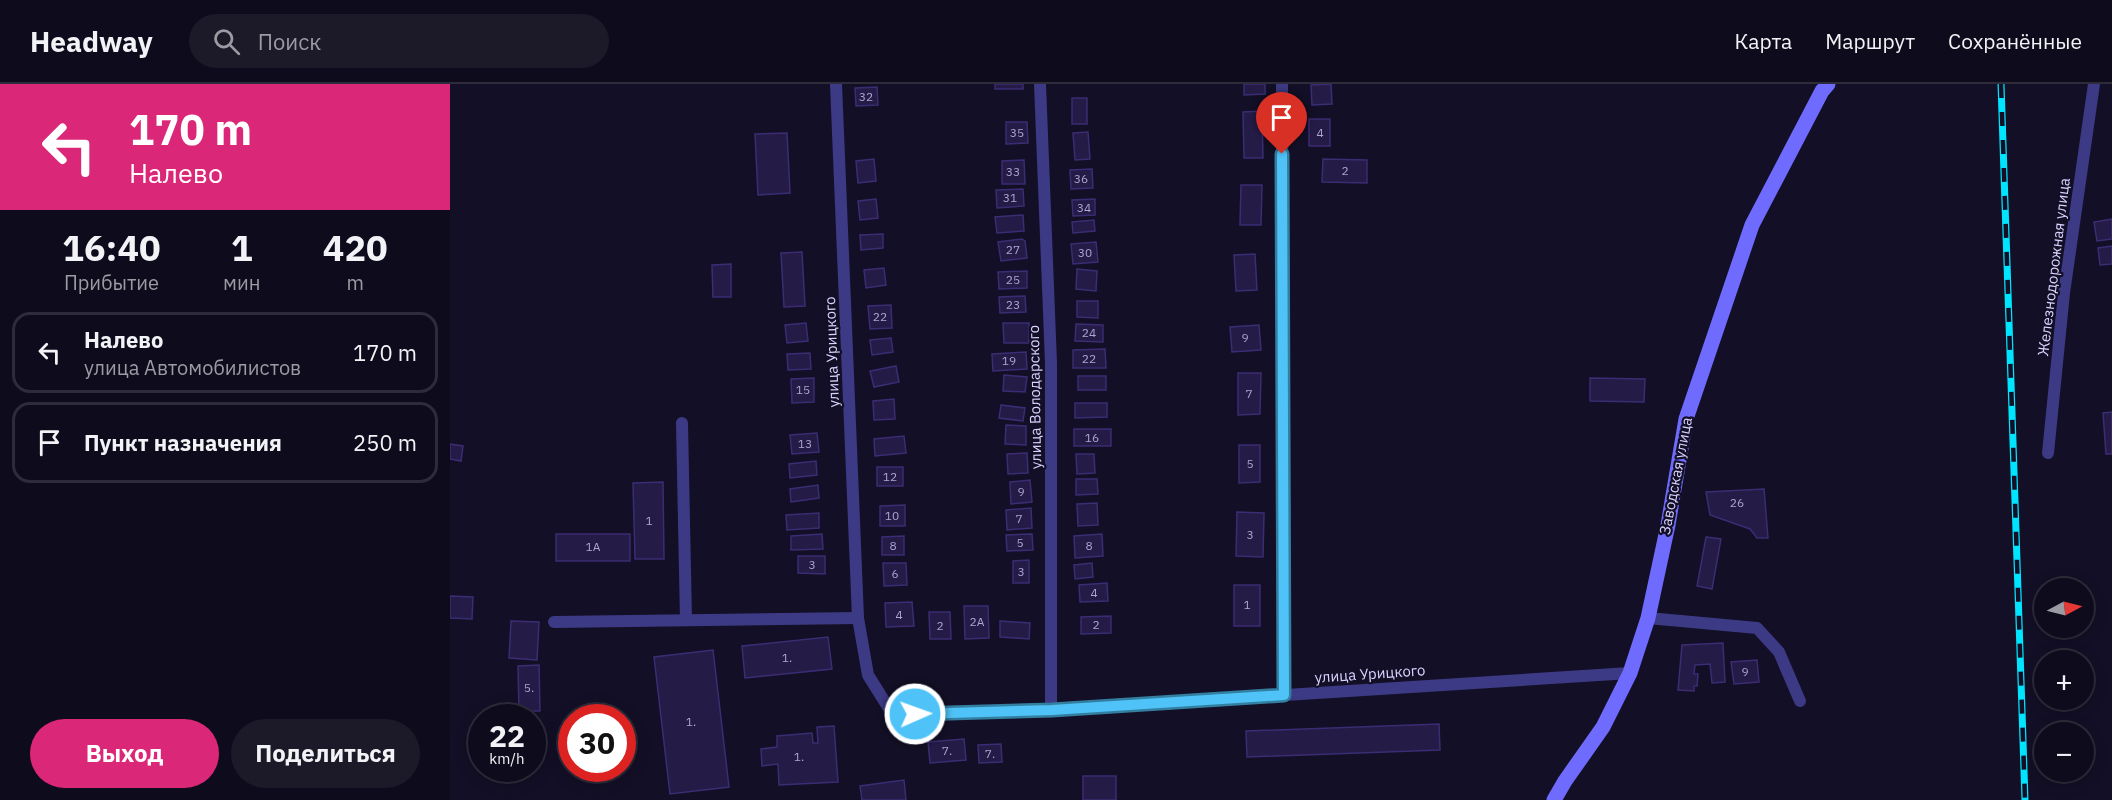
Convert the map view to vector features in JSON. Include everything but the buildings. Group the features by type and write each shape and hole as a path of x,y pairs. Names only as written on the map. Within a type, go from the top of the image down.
{"main road":[{"name":"Заводская улица","path":"1554,800 1603,727 1630,673 1648,618 1668,525 1689,408 1752,225 1822,91 1828,84"}],"street":[{"name":"улица Урицкого","path":"836,84 858,618 868,675 893,715 1052,710 1630,673"},
{"name":"улица Володарского","path":"1041,84 1051,363 1052,710"},
{"path":"1282,84 1284,695"},
{"name":"Железнодорожная улица","path":"2048,453 2064,292 2094,84"},
{"path":"682,423 686,620"},
{"path":"554,622 858,618"},
{"path":"1648,618 1757,628 1779,652 1800,701"}],"railway":[{"path":"2001,84 2025,800"}],"route":[{"path":"915,714 1052,710 1284,695 1282,154"}]}
